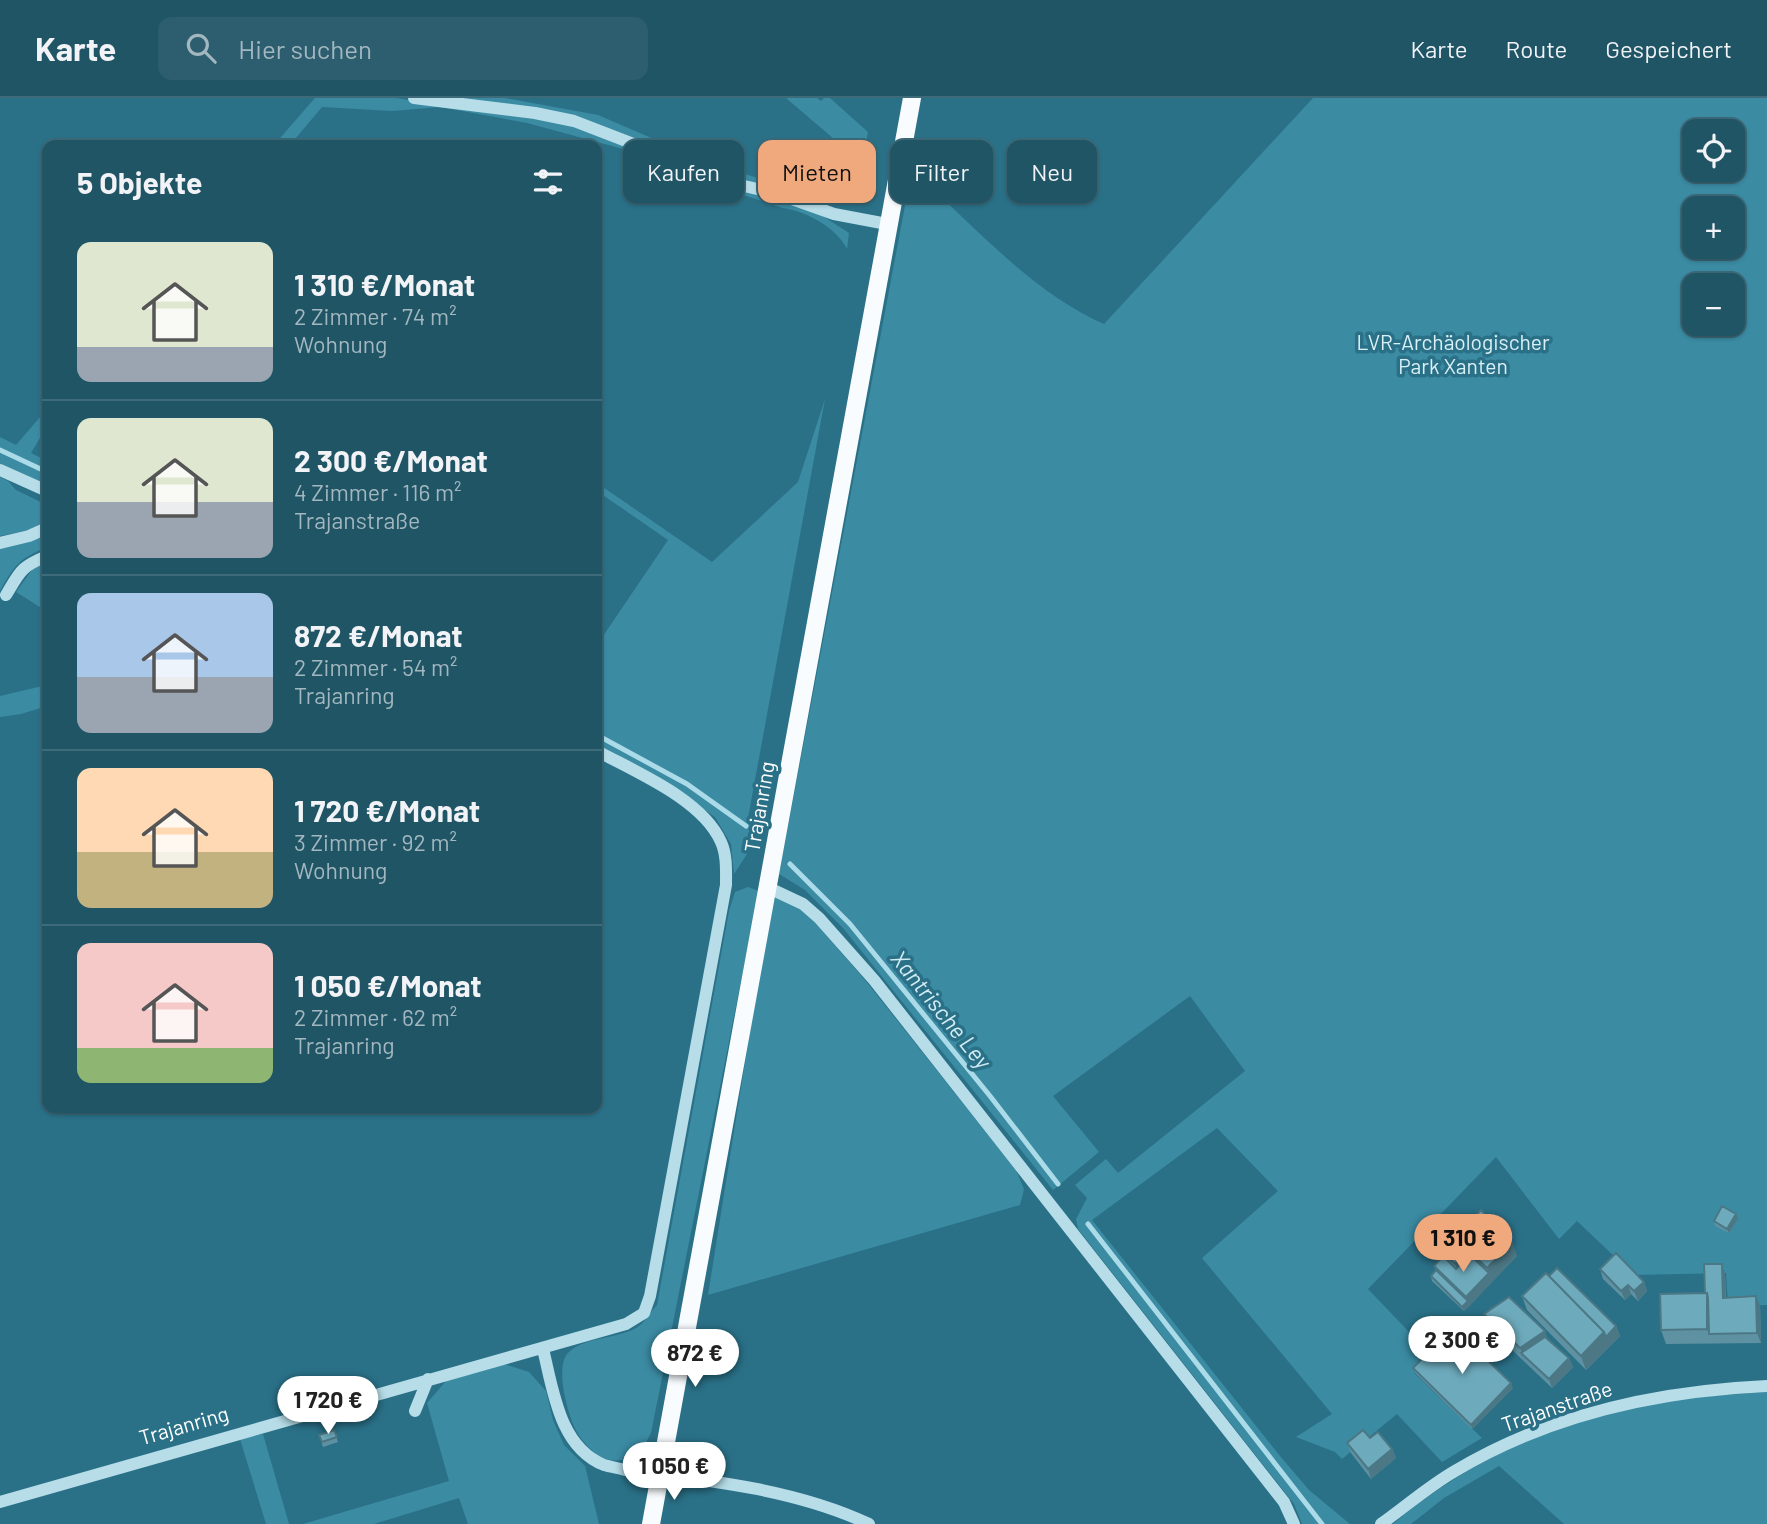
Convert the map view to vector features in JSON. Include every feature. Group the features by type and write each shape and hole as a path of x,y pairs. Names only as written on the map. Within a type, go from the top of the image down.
{"main road":[{"name":"Trajanring","path":"651,1524 912,98"}],"street":[{"path":"414,98 535,113 574,121 740,185 778,194 834,214 887,224"},
{"path":"0,470 42,489"},
{"path":"0,542 42,530"},
{"path":"6,595 17,575 28,564 42,558"},
{"name":"Trajanring","path":"0,1502 428,1379 543,1349 626,1324 644,1313 650,1296 726,885 722,844 703,816 666,789 602,754"},
{"path":"769,888 803,904 874,980 1284,1502 1294,1524"},
{"path":"543,1349 562,1422 583,1452 603,1464 764,1491 843,1512 869,1524"},
{"path":"415,1411 428,1379"},
{"name":"Trajanstraße","path":"1381,1524 1453,1472 1537,1431 1592,1411 1645,1399 1767,1385"}],"green space":[{"path":"315,98 396,98 571,124 623,143 623,149 602,143 602,140 590,140 527,123 440,107 392,111 322,107 294,140 278,140"},
{"path":"460,98 505,98 598,115 656,140 637,140 591,122"},
{"path":"786,98 817,98 821,101 830,98 868,132 866,140 835,140"},
{"name":"LVR-Archäologischer Park Xanten","path":"1313,98 1767,98 1767,1305 1728,1306 1726,1273 1634,1275 1577,1221 1559,1239 1496,1157 1368,1289 1431,1355 1414,1373 1482,1438 1442,1462 1397,1414 1342,1459 1335,1452 1296,1437 1332,1414 1202,1258 1278,1191 1217,1128 1092,1220 1280,1456 1309,1490 1350,1524 1302,1524 1294,1504 1078,1229 1076,1219 1087,1198 1075,1185 1106,1159 1118,1173 1245,1071 1190,996 1053,1096 1099,1152 1053,1190 843,928 805,890 779,874 906,203 947,203 1031,279 1078,311 1104,324"},
{"path":"744,174 758,178 758,184 744,180"},
{"path":"744,186 758,191 758,200 744,195"},
{"path":"768,203 790,203 818,213 849,233 847,249 836,234 811,217"},
{"path":"825,399 748,818 758,826 751,848 734,874 731,844 715,817 646,771 602,748 602,638 668,540 602,494 602,486 712,562 798,482"},
{"path":"42,415 42,434 31,453 42,458 42,483 0,464 0,437 16,445"},
{"path":"0,477 16,490 42,503 42,527 0,536"},
{"path":"42,537 42,549 19,563 0,591 0,547"},
{"path":"42,564 42,608 16,592 34,567"},
{"path":"42,686 42,708 0,717 0,696"},
{"path":"748,887 759,891 651,1433 644,1446 633,1452 630,1459 606,1459 590,1449 574,1426 568,1410 562,1368 568,1353 575,1347 632,1330 644,1321 657,1305 729,911 735,892"},
{"path":"775,897 794,904 811,918 865,980 1016,1170 1024,1189 1020,1205 708,1295 760,968"},
{"path":"504,1364 529,1372 546,1391 553,1420 564,1445 585,1466 599,1524 468,1524 459,1498 374,1524 303,1524 449,1481 427,1403 446,1381"},
{"path":"1767,1392 1767,1524 1564,1524 1499,1466 1444,1498 1411,1524 1393,1524 1448,1483 1478,1465 1573,1422 1656,1402"},
{"path":"263,1434 289,1524 266,1524 240,1439"}],"building":[{"path":"1722,1206 1736,1214 1727,1229 1714,1221"},
{"path":"1481,1210 1512,1242 1487,1268 1468,1250 1455,1264 1441,1251"},
{"path":"1616,1253 1644,1282 1634,1291 1628,1285 1621,1291 1600,1269"},
{"path":"1469,1254 1489,1273 1466,1297 1434,1266 1443,1256 1456,1269"},
{"path":"1704,1264 1722,1264 1723,1298 1756,1296 1757,1333 1709,1334"},
{"path":"1557,1268 1616,1326 1606,1337 1549,1276"},
{"path":"1436,1270 1468,1301 1462,1307 1431,1276"},
{"path":"1546,1273 1604,1332 1581,1356 1522,1296"},
{"path":"1707,1293 1707,1329 1661,1330 1660,1294"},
{"path":"1509,1297 1545,1331 1520,1348 1484,1314"},
{"path":"1453,1327 1511,1383 1471,1425 1413,1368"},
{"path":"1545,1337 1569,1358 1549,1379 1521,1353"},
{"path":"334,1430 337,1437 322,1442 319,1435"},
{"path":"1363,1430 1370,1438 1378,1432 1392,1449 1368,1469 1347,1443"}],"waterway":[{"name":"Xantrische Ley","path":"0,450 42,470"},
{"name":"Xantrische Ley","path":"602,738 687,784 746,826"},
{"name":"Xantrische Ley","path":"790,864 850,924 1058,1184"},
{"name":"Xantrische Ley","path":"1088,1224 1322,1524"}]}
